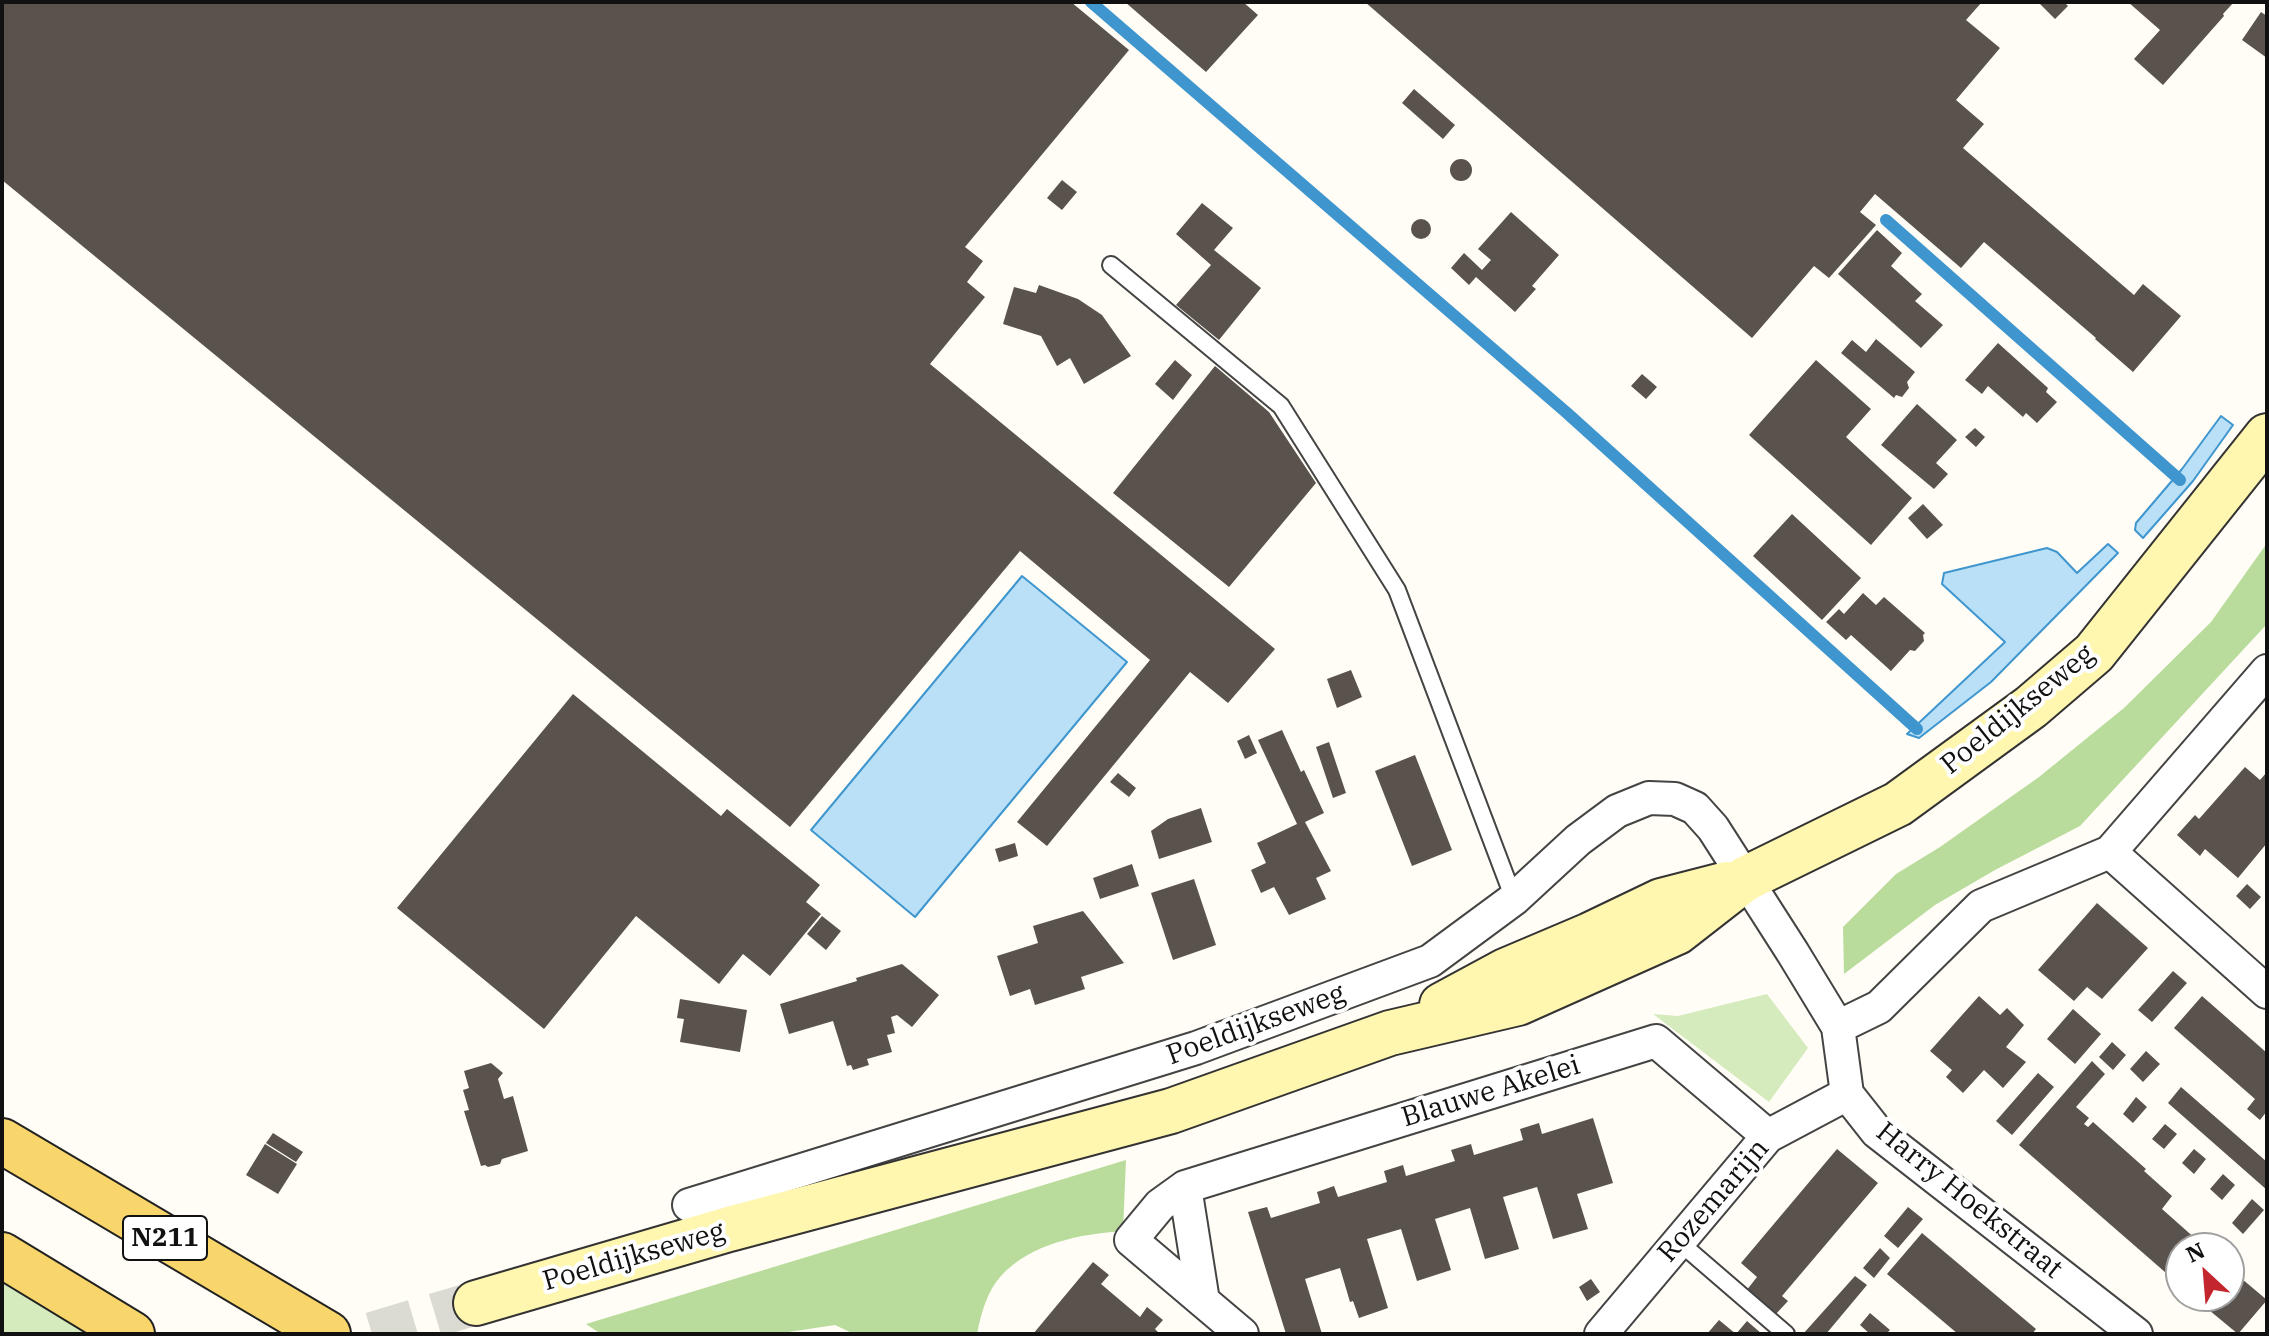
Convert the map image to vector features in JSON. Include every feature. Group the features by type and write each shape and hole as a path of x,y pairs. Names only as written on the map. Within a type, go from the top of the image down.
{"main road":[{"name":"N211","path":"2,1141 328,1334"},
{"path":"2,1255 132,1334"}],"street":[{"name":"Poeldijkseweg","path":"476,1303 729,1229 1171,1111 1390,1033 1518,1003 1677,932 1745,879 1898,804 2031,707 2094,653 2267,436"},
{"path":"1838,1027 1879,1007 1981,906 2110,852 2267,671"},
{"name":"Poeldijkseweg","path":"689,1205 1211,1043 1430,961 1514,899 1578,840 1617,811 1649,798 1675,799 1695,808 1713,828 1745,879"},
{"path":"2110,852 2267,992"},
{"path":"1745,879 1838,1027 1847,1094"},
{"name":"Blauwe Akelei","path":"1242,1334 1131,1240 1160,1205 1185,1187 1656,1041 1768,1136"},
{"name":"Rozemarijn","path":"1601,1334 1768,1136 1847,1094"},
{"name":"Harry Hoekstraat","path":"1847,1094 1877,1132 2136,1334"},
{"path":"1185,1187 1203,1301"}],"lane":[{"path":"1111,265 1281,406 1397,590 1514,899"},
{"path":"1678,1241 1786,1334"}],"green space":[{"path":"2267,543 2267,624 2080,826 1935,905 1844,974 1843,927 1896,874 2039,777 2124,708 2211,622"},
{"path":"1767,994 1808,1048 1769,1102 1653,1014 1678,1016"},
{"path":"1126,1160 1123,1231 1058,1242 1027,1255 1001,1276 992,1289 977,1334 854,1334 835,1325 775,1334 601,1334 586,1324"},
{"path":"2,1277 91,1334 2,1334"}],"water":[{"path":"2221,416 2233,425 2193,481 2143,538 2135,530 2136,523 2182,469"},
{"path":"2108,544 2118,553 1991,682 1919,738 1907,734 2005,642 1942,584 1944,573 2047,548 2057,552 2077,573"},
{"path":"1022,576 1127,662 915,917 811,830"}],"building":[{"path":"2,2 1071,2 1129,50 965,247 983,261 967,282 985,297 930,364 1275,649 1228,703 1190,672 1047,846 1017,822 1150,660 1020,551 790,827 2,180"},
{"path":"1125,2 1243,2 1258,15 1206,72"},
{"path":"1365,2 1982,2 1966,20 2000,48 1956,100 1984,124 1963,148 2134,295 2143,284 2181,316 2133,372 1984,242 1961,268 1875,194 1860,212 1876,225 1829,278 1814,266 1752,338"},
{"path":"2038,2 2064,2 2068,6 2055,19"},
{"path":"2128,2 2234,2 2163,85 2134,59 2160,30"},
{"path":"2261,12 2267,16 2267,58 2242,40"},
{"path":"1414,89 1455,125 1443,139 1402,103"},
{"path":"1461,159 1469,162 1472,170 1469,178 1461,181 1453,178 1450,170 1453,162"},
{"path":"1062,180 1077,192 1062,210 1047,198"},
{"path":"1202,203 1233,228 1214,250 1261,288 1219,340 1176,305 1211,265 1176,234"},
{"path":"1511,212 1559,255 1532,286 1536,289 1515,312 1476,277 1469,285 1451,268 1464,253 1482,270 1491,260 1478,249"},
{"path":"1421,219 1428,222 1431,229 1428,236 1421,239 1414,236 1411,229 1414,222"},
{"path":"1877,230 1902,253 1891,266 1922,294 1915,301 1943,325 1921,348 1838,274"},
{"path":"1039,285 1078,299 1102,315 1131,356 1084,384 1070,358 1057,366 1041,336 1003,324 1014,287 1036,293"},
{"path":"1876,339 1915,372 1907,382 1909,388 1902,397 1896,395 1894,398 1841,353 1852,340 1866,352"},
{"path":"1998,343 2048,388 2046,392 2057,402 2037,423 2026,413 2023,417 1988,386 1982,394 1965,380"},
{"path":"1175,360 1192,375 1173,400 1155,384"},
{"path":"1816,360 1871,409 1846,437 1912,498 1871,545 1749,435"},
{"path":"1215,366 1269,412 1316,483 1229,587 1113,493"},
{"path":"1642,374 1657,387 1646,399 1631,386"},
{"path":"1917,404 1957,440 1936,463 1948,474 1934,489 1881,445"},
{"path":"1975,428 1985,437 1976,447 1965,437"},
{"path":"1923,504 1943,525 1927,539 1908,518"},
{"path":"1792,514 1861,578 1822,620 1753,556"},
{"path":"1863,593 1876,605 1884,597 1925,633 1924,641 1915,651 1910,650 1891,671 1851,635 1846,640 1826,622 1839,609 1844,614"},
{"path":"1351,670 1362,697 1337,708 1327,679"},
{"path":"573,694 721,816 727,809 820,885 806,902 821,914 770,976 743,954 719,984 636,916 544,1029 397,908"},
{"path":"1282,730 1324,813 1305,822 1331,871 1316,878 1326,899 1289,915 1274,887 1261,893 1251,870 1266,863 1257,843 1297,824 1258,740"},
{"path":"1249,735 1257,753 1245,759 1237,741"},
{"path":"1329,742 1346,793 1333,798 1316,747"},
{"path":"1415,755 1452,850 1412,866 1375,771"},
{"path":"2245,767 2260,780 2267,772 2267,843 2238,878 2205,849 2200,856 2177,835 2195,815 2199,819"},
{"path":"1118,773 1136,788 1129,797 1110,782"},
{"path":"1201,808 1212,842 1159,859 1151,831 1168,819"},
{"path":"1015,843 1018,856 999,862 995,849"},
{"path":"1132,864 1139,886 1100,899 1093,878"},
{"path":"1194,879 1216,945 1173,960 1151,893"},
{"path":"2247,884 2261,897 2250,909 2236,896"},
{"path":"2097,903 2148,948 2102,999 2087,987 2074,1001 2038,970"},
{"path":"1083,911 1124,963 1081,977 1085,989 1035,1005 1030,989 1010,996 997,956 1038,943 1033,926"},
{"path":"822,916 841,931 826,950 807,934"},
{"path":"902,964 939,995 912,1027 897,1015 891,1017 895,1033 887,1035 892,1052 867,1059 869,1065 853,1070 851,1065 847,1066 833,1021 789,1034 780,1004"},
{"path":"2173,971 2187,983 2152,1022 2138,1010"},
{"path":"1979,996 2000,1015 2007,1008 2024,1025 2006,1047 2026,1062 2003,1088 1984,1070 1963,1093 1946,1077 1952,1070 1930,1051"},
{"path":"2202,996 2267,1053 2267,1111 2260,1120 2247,1109 2255,1099 2174,1028"},
{"path":"680,999 747,1010 740,1052 680,1042 684,1019 677,1018"},
{"path":"2073,1009 2101,1034 2075,1064 2047,1039"},
{"path":"2112,1042 2126,1055 2113,1070 2099,1057"},
{"path":"2146,1051 2160,1064 2143,1082 2130,1069"},
{"path":"2092,1061 2105,1074 2076,1107 2089,1118 2084,1124 2088,1127 2093,1122 2172,1196 2162,1209 2188,1232 2165,1232 2165,1272 2019,1145"},
{"path":"491,1063 503,1073 498,1079 504,1099 513,1096 528,1151 488,1167 481,1166 464,1111 469,1110 463,1090 469,1088 464,1071"},
{"path":"2038,1073 2054,1087 2012,1135 1996,1121"},
{"path":"2181,1087 2267,1162 2267,1190 2168,1103"},
{"path":"2136,1097 2147,1107 2133,1123 2123,1114"},
{"path":"1593,1118 1613,1183 1577,1194 1588,1229 1553,1239 1537,1187 1503,1197 1519,1249 1485,1259 1470,1208 1435,1219 1451,1270 1417,1281 1401,1229 1367,1239 1388,1308 1359,1318 1353,1301 1350,1302 1340,1268 1305,1279 1322,1334 1286,1334 1248,1212 1267,1207 1271,1218 1320,1203 1317,1192 1334,1186 1338,1197 1387,1182 1384,1171 1403,1165 1406,1176 1455,1161 1451,1150 1471,1144 1474,1155 1523,1140 1520,1129 1539,1123 1542,1134"},
{"path":"2165,1124 2177,1134 2164,1149 2152,1139"},
{"path":"273,1133 303,1152 296,1162 266,1143"},
{"path":"265,1144 297,1164 278,1194 246,1175"},
{"path":"1837,1149 1878,1183 1782,1296 1788,1301 1775,1315 1746,1291 1757,1277 1741,1263"},
{"path":"2194,1149 2206,1159 2194,1174 2182,1163"},
{"path":"2223,1174 2235,1185 2222,1200 2210,1189"},
{"path":"2252,1199 2264,1210 2245,1232 2232,1223"},
{"path":"1908,1207 1923,1219 1898,1248 1884,1236"},
{"path":"1922,1233 2036,1329 2032,1334 1958,1334 1887,1274"},
{"path":"1880,1248 1890,1258 1874,1278 1863,1268"},
{"path":"1093,1262 1109,1275 1101,1284 1140,1317 1147,1307 1163,1320 1155,1329 1160,1334 1033,1334"},
{"path":"1855,1276 1867,1285 1826,1334 1803,1334"},
{"path":"1591,1279 1600,1292 1587,1301 1579,1287"},
{"path":"2245,1281 2267,1300 2238,1334 2211,1312 2245,1312"},
{"path":"1870,1313 1890,1330 1886,1334 1870,1334 1860,1325"},
{"path":"1719,1320 1736,1334 1707,1334"},
{"path":"1747,1321 1762,1334 1736,1334"}],"waterway":[{"path":"1091,2 1567,413 1917,729"},
{"path":"1886,220 2180,480"}],"tunnel":[{"path":"372,1334 476,1303"}]}
